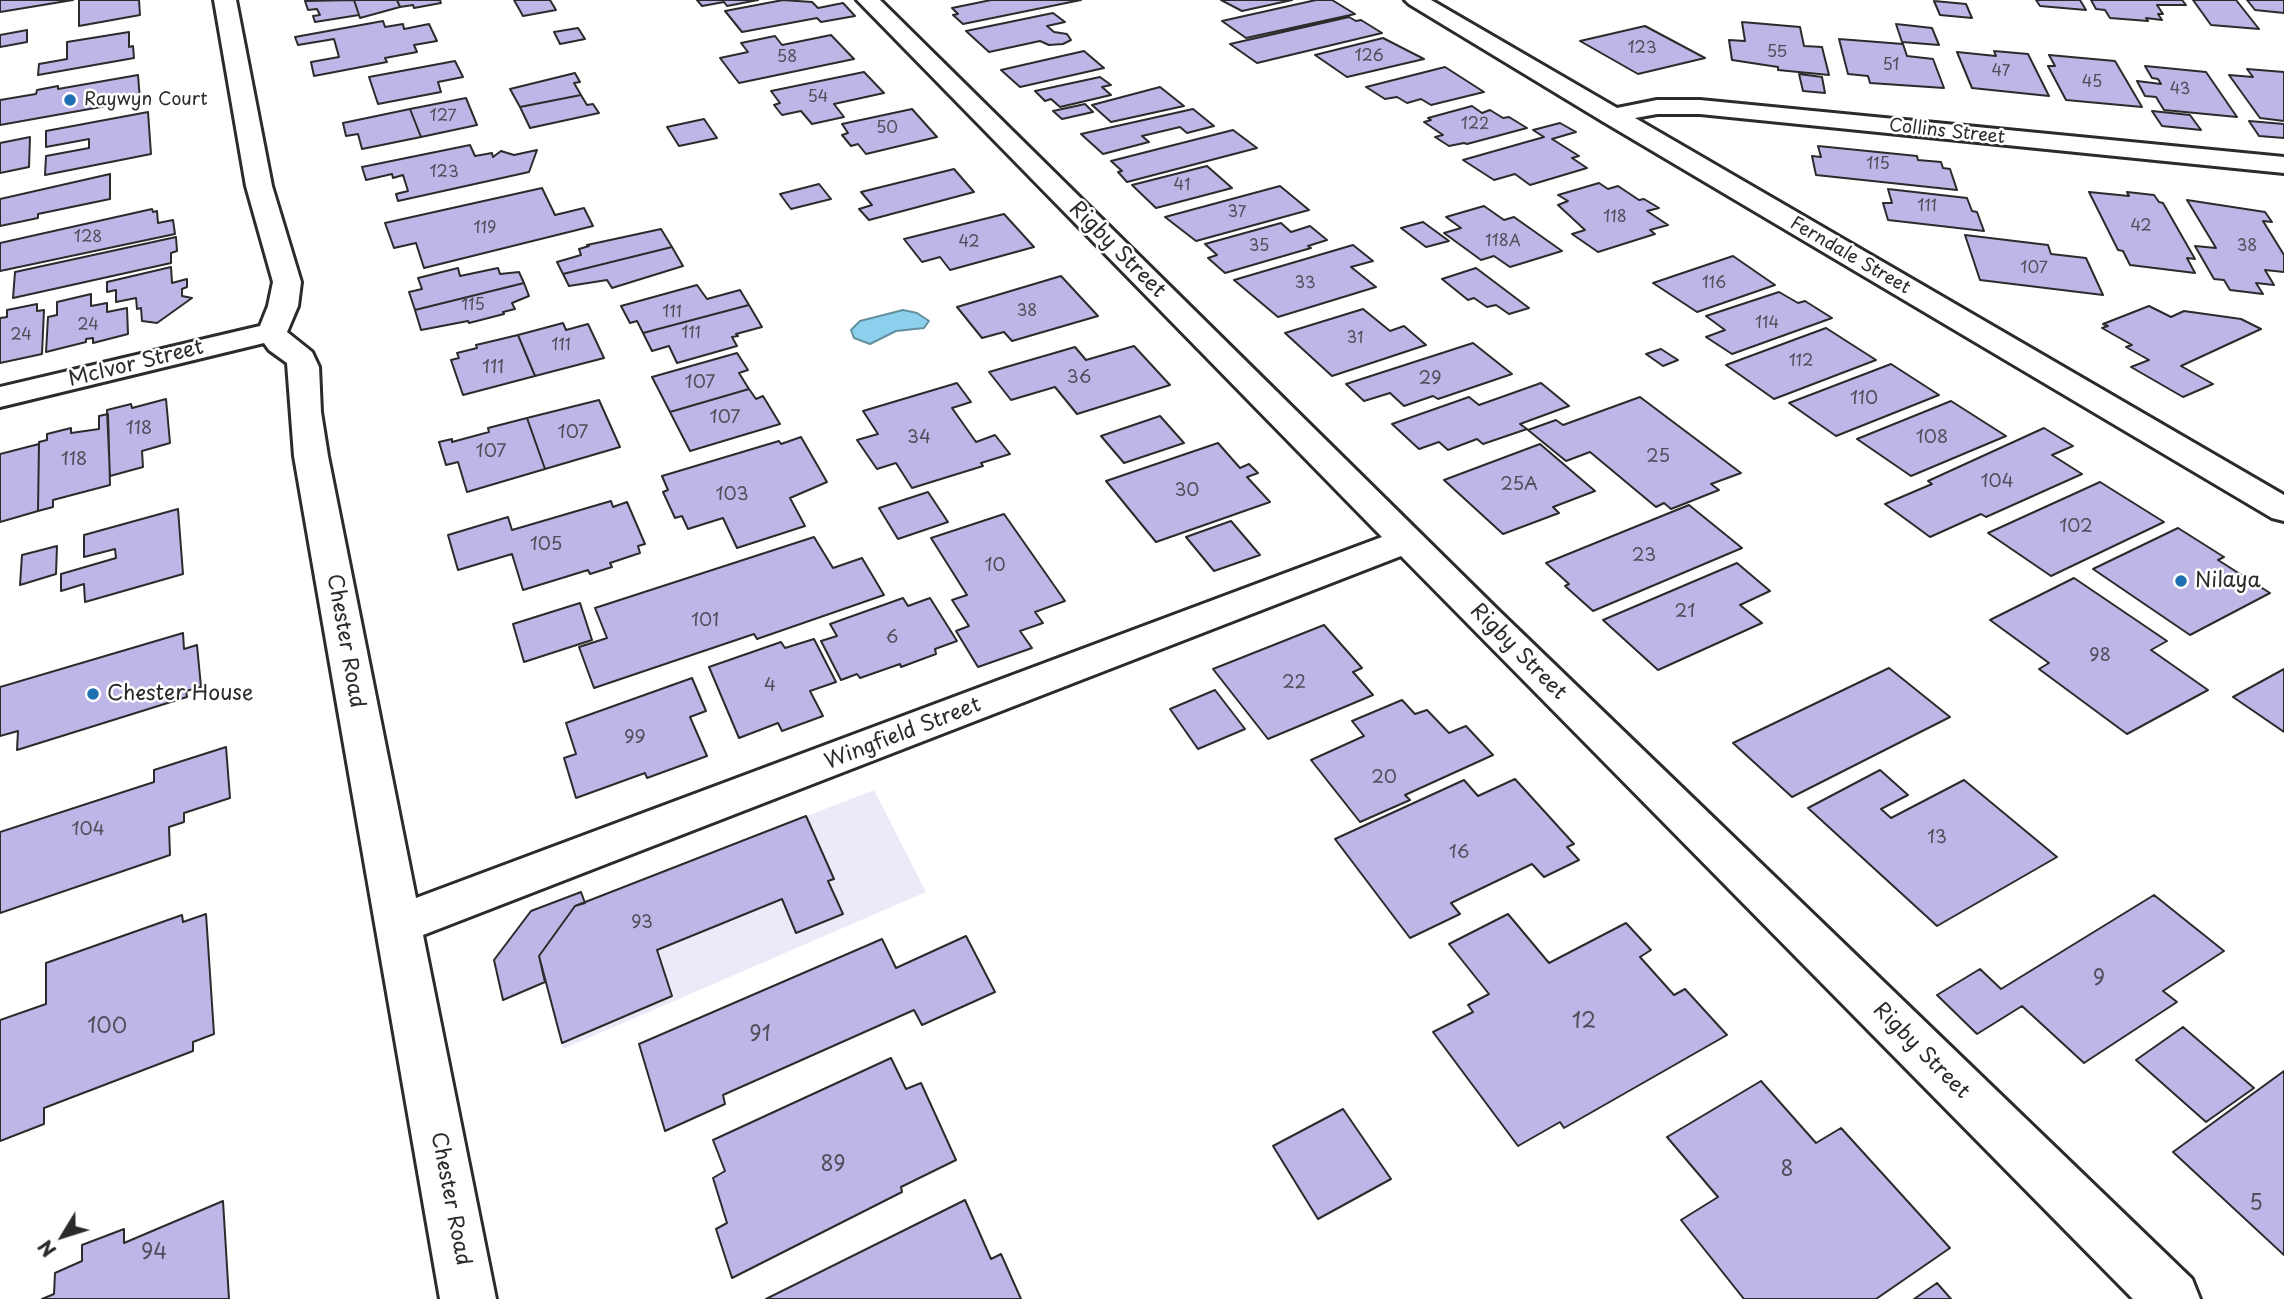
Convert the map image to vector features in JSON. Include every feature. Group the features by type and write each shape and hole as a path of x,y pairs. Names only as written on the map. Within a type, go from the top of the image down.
{"street":[{"path":"225,0 259,186 287,282 283,306 272,332"},
{"name":"Rigby Street","path":"868,0 1407,541 2172,1299"},
{"name":"Ferndale Street","path":"1416,0 2284,510"},
{"name":"Collins Street","path":"1611,116 1657,107 1700,107 2284,165"},
{"name":"McIvor Street","path":"0,397 272,332"},
{"name":"Chester Road","path":"272,332 280,344 301,359 304,367 305,412 311,456 468,1299"},
{"name":"Wingfield Street","path":"398,925 1407,541"}],"shaded area":[{"path":"874,790 926,892 563,1049 539,956 575,906"}],"water":[{"path":"903,310 917,313 929,321 924,328 896,331 870,344 854,338 851,330 860,321"}],"building":[{"path":"0,0 73,0 0,12"},
{"path":"79,0 139,0 140,15 79,26"},
{"path":"354,0 359,15 315,22 313,16 320,15 317,9 308,10 305,1"},
{"path":"354,0 397,0 400,7 360,18"},
{"path":"397,0 440,0 441,3 414,8 413,5 400,7"},
{"path":"514,0 550,0 556,10 523,16"},
{"path":"697,0 758,0 727,6 724,2 702,6"},
{"path":"783,0 812,2 818,8 843,3 855,16 821,22 817,18 742,32 725,11"},
{"path":"991,0 1081,0 963,24 953,15 958,14 952,8"},
{"path":"1221,0 1292,0 1242,11"},
{"path":"1316,0 1332,0 1355,14 1246,38 1222,21"},
{"path":"2036,0 2080,0 2086,10 2040,6"},
{"path":"2091,0 2182,0 2186,5 2157,5 2163,14 2158,14 2162,20 2146,18 2148,21 2110,18 2105,10 2096,9"},
{"path":"2193,0 2236,0 2259,29 2211,25"},
{"path":"2247,0 2284,0 2284,13 2255,10"},
{"path":"1934,1 1966,4 1972,18 1940,15"},
{"path":"1053,13 1065,22 1047,26 1054,32 1067,34 1071,40 1063,44 1049,45 1040,41 989,52 966,31"},
{"path":"1349,17 1356,21 1361,20 1382,33 1257,63 1230,44"},
{"path":"383,21 385,27 403,24 404,29 429,24 437,41 414,45 417,52 385,58 387,62 314,76 311,62 339,57 334,39 298,45 295,37"},
{"path":"1742,22 1800,27 1804,46 1822,47 1829,75 1778,70 1778,67 1732,60 1729,40 1745,41"},
{"path":"1896,24 1932,28 1939,45 1902,42"},
{"path":"1645,26 1705,58 1638,74 1580,41"},
{"path":"578,28 585,39 560,44 554,32"},
{"path":"27,30 27,42 0,47 0,35"},
{"path":"129,32 129,47 133,46 134,58 38,75 39,64 67,59 67,42"},
{"path":"831,35 854,59 739,83 720,58 748,52 741,43 775,36 782,45"},
{"path":"1383,38 1424,59 1347,77 1315,55"},
{"path":"1839,39 1903,44 1907,56 1933,59 1944,88 1870,83 1868,76 1848,74"},
{"path":"1084,51 1104,68 1020,87 1001,70"},
{"path":"1994,51 2028,54 2049,96 1972,88 1957,52 1996,56"},
{"path":"2049,55 2115,61 2142,107 2066,100 2048,66 2055,66"},
{"path":"455,61 463,77 438,82 441,92 378,104 369,77"},
{"path":"2145,66 2206,72 2237,117 2164,110 2156,97 2145,96 2137,81 2161,84 2158,79 2152,78"},
{"path":"1445,67 1484,92 1431,105 1421,99 1407,103 1397,97 1385,99 1366,87"},
{"path":"2247,69 2284,72 2284,121 2260,118 2229,75 2253,77"},
{"path":"864,72 884,93 834,104 844,117 812,124 801,111 782,115 774,105 780,103 771,91"},
{"path":"575,73 580,82 574,83 581,95 520,107 510,89"},
{"path":"1799,74 1822,77 1825,93 1803,91"},
{"name":"Raywyn Court","path":"138,75 140,100 0,125 0,100 36,94 37,90 58,86 58,89"},
{"path":"1100,77 1111,85 1102,87 1111,95 1060,107 1051,99 1045,101 1035,91"},
{"path":"1160,87 1184,106 1111,122 1092,105"},
{"path":"581,95 587,105 593,104 599,113 530,128 520,107"},
{"path":"466,98 477,125 421,137 410,109"},
{"path":"1085,104 1093,112 1062,119 1053,111"},
{"path":"1472,106 1482,113 1490,110 1503,118 1509,117 1527,128 1449,146 1435,137 1443,135 1424,122 1431,120 1428,118"},
{"path":"410,109 421,137 362,149 358,134 346,136 343,123"},
{"path":"912,109 937,137 866,154 858,144 851,146 842,135 848,133 842,124"},
{"path":"1193,109 1214,126 1187,133 1180,127 1142,136 1149,142 1103,154 1081,134"},
{"path":"2152,111 2190,115 2201,130 2162,126"},
{"path":"148,112 151,154 45,175 46,156 89,148 89,139 46,147 46,131"},
{"path":"704,119 717,138 679,146 667,127"},
{"path":"2249,121 2284,124 2284,138 2259,136"},
{"path":"1560,123 1576,132 1552,139 1579,156 1572,158 1587,168 1530,185 1515,174 1494,180 1463,160 1544,137 1533,130"},
{"path":"1233,130 1257,148 1127,182 1118,172 1122,171 1111,161"},
{"path":"30,137 29,167 0,173 0,143"},
{"path":"470,145 475,156 492,153 493,157 501,151 514,155 537,150 529,172 398,201 396,194 408,191 403,175 393,178 392,174 366,180 362,167"},
{"path":"1818,146 1917,156 1918,160 1941,162 1943,168 1950,169 1957,190 1816,175 1812,156 1821,157"},
{"path":"1207,166 1232,188 1156,208 1132,185"},
{"path":"954,169 974,192 869,220 859,209 872,205 861,192"},
{"path":"110,174 110,199 38,214 38,218 0,226 0,199"},
{"path":"1599,183 1608,189 1618,186 1639,200 1644,199 1659,208 1647,211 1668,225 1650,230 1655,234 1598,252 1572,234 1585,230 1558,205 1568,201 1558,195"},
{"path":"819,184 831,199 791,209 780,194"},
{"path":"1280,186 1309,210 1196,241 1165,217"},
{"path":"542,188 555,215 584,208 593,226 424,268 416,243 394,248 385,223"},
{"path":"1888,189 1967,198 1972,211 1977,212 1984,231 1888,220 1883,203 1892,203"},
{"path":"2089,192 2129,196 2127,192 2154,195 2163,203 2195,259 2187,258 2195,273 2130,265 2123,251 2118,250"},
{"path":"2187,200 2265,212 2272,222 2263,221 2284,255 2284,272 2265,270 2274,285 2256,283 2263,294 2230,290 2224,280 2214,279 2195,246 2216,248"},
{"path":"1484,206 1504,220 1514,217 1562,251 1510,267 1494,256 1481,260 1444,233 1461,228 1446,217"},
{"path":"152,209 153,212 157,211 158,223 173,220 175,234 0,271 0,243"},
{"path":"1004,214 1034,247 950,270 940,257 922,262 904,239"},
{"path":"1423,222 1449,241 1426,247 1401,228"},
{"path":"1281,223 1291,232 1310,226 1327,240 1308,246 1311,248 1225,273 1208,258 1217,255 1205,244"},
{"path":"661,229 672,247 563,274 557,262 581,255 579,249 589,246 587,245"},
{"path":"1965,235 2048,245 2051,254 2086,258 2103,295 1980,280"},
{"path":"176,237 177,251 171,253 171,263 13,298 15,272"},
{"path":"1353,245 1373,261 1351,267 1376,287 1278,317 1234,280"},
{"path":"672,247 683,266 612,288 607,280 569,286 563,274"},
{"path":"1733,256 1775,285 1697,312 1653,283"},
{"path":"171,267 172,283 187,279 187,287 182,289 182,296 192,298 157,323 142,321 141,308 137,309 136,298 116,302 116,290 107,292 107,282"},
{"path":"458,268 460,276 498,268 500,274 519,272 524,283 415,310 409,292 422,289 418,278"},
{"path":"1476,268 1529,308 1509,314 1496,305 1487,307 1474,298 1468,300 1442,279"},
{"path":"1061,276 1098,316 1012,341 1004,332 982,338 957,307"},
{"path":"524,283 529,296 512,303 515,309 469,323 468,321 421,330 415,310"},
{"path":"697,285 707,299 740,290 749,305 643,333 637,321 630,323 621,306"},
{"path":"1779,292 1798,303 1805,301 1832,318 1732,354 1706,337 1725,330 1706,316"},
{"path":"91,294 91,306 107,303 107,312 127,308 128,334 93,343 93,338 86,339 86,342 46,352 48,317 57,315 57,302"},
{"path":"37,304 37,311 44,310 42,354 0,363 0,318 7,317 7,310"},
{"path":"749,305 762,327 732,337 737,346 677,363 669,346 652,351 643,333"},
{"path":"2149,306 2171,317 2184,311 2241,319 2261,329 2181,366 2213,384 2183,397 2131,367 2149,360 2126,347 2132,345 2102,328 2108,326 2103,324"},
{"path":"1363,309 1390,331 1404,326 1426,345 1332,376 1285,333"},
{"path":"563,323 566,330 588,324 604,358 535,376 518,335"},
{"path":"1826,328 1876,360 1774,399 1726,365"},
{"path":"518,335 535,376 463,395 451,360 459,358 457,353 477,348 476,345"},
{"path":"1473,343 1512,374 1438,399 1433,396 1404,406 1390,393 1364,401 1346,384"},
{"path":"1134,346 1170,385 1077,414 1055,387 1011,400 989,372 1075,347 1086,360"},
{"path":"1661,349 1678,360 1663,366 1646,354"},
{"path":"737,353 748,370 739,373 749,389 670,412 652,377"},
{"path":"1891,364 1939,395 1836,436 1789,403"},
{"path":"957,383 971,402 952,408 976,442 995,435 1010,454 981,463 983,466 912,488 896,463 877,469 857,440 878,434 863,411"},
{"path":"1541,383 1569,406 1520,424 1527,429 1483,444 1477,439 1448,450 1439,442 1419,449 1392,424 1469,397 1479,405"},
{"path":"749,389 756,399 763,396 780,424 690,451 670,412"},
{"path":"1640,397 1741,473 1711,484 1719,490 1671,509 1664,503 1656,507 1590,452 1566,461 1528,430 1556,420 1563,425"},
{"path":"166,399 170,443 142,451 143,467 110,476 107,410 131,404 132,408"},
{"path":"599,400 620,447 545,469 527,418"},
{"path":"1951,401 2006,436 1911,476 1857,439"},
{"path":"108,414 110,485 53,500 53,507 38,511 39,442 47,440 47,434 71,428 71,433 99,429 99,416"},
{"path":"1160,416 1184,443 1124,463 1101,436"},
{"path":"527,418 545,469 467,492 458,462 446,465 439,442 452,439 452,442 489,432 488,428"},
{"path":"2044,428 2073,446 2052,455 2082,474 1986,517 1981,514 1930,537 1885,504 1932,484 1928,481"},
{"path":"801,437 827,482 790,498 805,526 737,548 723,518 688,529 682,516 675,518 663,492 668,490 662,476"},
{"path":"1218,443 1240,468 1249,464 1258,473 1247,477 1270,502 1156,542 1106,481"},
{"path":"39,444 38,511 0,522 0,454"},
{"path":"1540,444 1595,491 1553,507 1559,513 1503,534 1444,480"},
{"path":"2100,482 2164,522 2051,576 1988,533"},
{"path":"928,492 948,522 898,539 879,508"},
{"path":"611,501 613,507 627,502 645,544 638,546 640,553 610,563 612,567 590,574 588,570 523,590 512,554 458,570 448,535 508,517 512,530"},
{"path":"1689,505 1742,548 1593,611 1565,586 1569,584 1546,563"},
{"path":"178,509 183,574 85,602 84,584 61,591 61,574 116,558 115,549 84,557 84,535"},
{"path":"1004,514 1065,601 1035,612 1043,623 1020,631 1032,648 978,667 956,631 969,626 952,600 967,595 931,538"},
{"path":"1231,521 1260,555 1214,571 1186,537"},
{"name":"Nilaya","path":"2178,528 2224,557 2218,560 2270,593 2190,635 2093,569"},
{"path":"814,537 833,568 862,558 884,595 757,639 754,634 594,688 579,647 607,638 595,608"},
{"path":"57,546 56,574 20,585 22,555"},
{"path":"1737,563 1770,591 1740,605 1762,623 1658,670 1603,620"},
{"path":"2074,578 2167,641 2151,650 2208,690 2127,734 2039,669 2049,663 1990,620"},
{"path":"903,598 908,606 930,598 957,641 935,649 936,654 901,667 900,664 860,678 857,674 841,680 821,641 837,636 830,624"},
{"path":"580,603 592,640 524,662 513,624"},
{"path":"1324,625 1362,668 1353,672 1373,695 1268,739 1213,669"},
{"name":"Chester House","path":"183,633 184,649 197,645 201,687 186,691 187,697 17,750 18,731 0,736 0,687"},
{"path":"814,639 836,682 810,691 823,716 782,731 778,723 739,738 709,667 781,642 785,648"},
{"path":"1889,668 1950,717 1792,797 1733,743"},
{"path":"2284,669 2284,732 2233,697"},
{"path":"692,678 706,711 690,717 707,756 647,778 645,773 576,798 564,758 576,754 566,723"},
{"path":"1215,690 1245,729 1198,749 1170,709"},
{"path":"1402,700 1415,714 1427,710 1449,733 1466,726 1493,755 1405,795 1410,800 1360,822 1311,760 1364,736 1352,721"},
{"path":"226,747 230,798 184,813 184,822 169,827 170,855 0,913 0,832 154,782 154,770"},
{"path":"1880,770 1908,795 1881,809 1891,818 1964,780 2057,857 1937,926 1808,808"},
{"path":"1515,779 1574,844 1567,847 1579,860 1544,877 1532,864 1451,903 1460,914 1410,938 1335,839 1464,780 1478,796"},
{"path":"806,816 834,879 828,881 843,914 796,933 782,899 657,950 672,996 562,1043 539,956 575,906"},
{"path":"581,892 585,903 575,906 539,956 545,982 503,1000 494,960 531,911"},
{"path":"2154,895 2224,951 2163,991 2177,1002 2084,1063 2022,1006 1977,1034 1937,995 1980,969 2001,989"},
{"path":"206,914 214,1034 193,1042 193,1051 44,1108 44,1124 0,1141 0,1020 46,1004 46,963 182,915 183,922"},
{"path":"1508,914 1549,963 1626,923 1651,950 1640,957 1674,995 1685,989 1727,1035 1564,1128 1560,1122 1518,1146 1433,1032 1473,1012 1468,1005 1489,994 1449,944"},
{"path":"966,936 995,992 922,1025 914,1010 723,1095 725,1104 665,1131 639,1044 882,939 896,968"},
{"path":"2183,1027 2254,1088 2206,1122 2136,1060"},
{"path":"891,1058 906,1089 921,1083 956,1160 901,1187 902,1192 732,1278 716,1229 727,1223 713,1178 725,1171 713,1140"},
{"path":"2284,1071 2284,1255 2173,1152"},
{"path":"1761,1081 1816,1143 1841,1128 1950,1248 1876,1299 1744,1299 1681,1220 1718,1197 1667,1137"},
{"path":"1343,1109 1391,1179 1318,1219 1273,1146"},
{"path":"965,1200 991,1259 1001,1254 1021,1299 766,1299"},
{"path":"223,1201 229,1299 42,1299 54,1294 55,1273 82,1261 82,1245 124,1229 124,1243"},
{"path":"1937,1283 1951,1299 1914,1299"}],"place":[{"name":"Raywyn Court","path":"70,100"},
{"name":"Nilaya","path":"2181,581"},
{"name":"Chester House","path":"93,694"}]}
